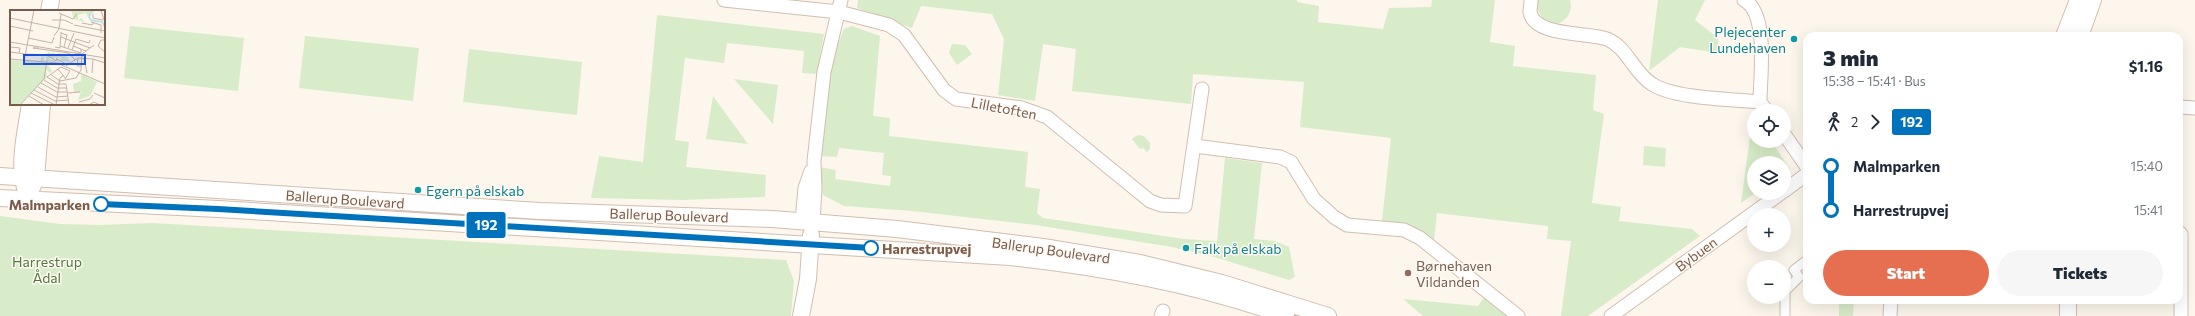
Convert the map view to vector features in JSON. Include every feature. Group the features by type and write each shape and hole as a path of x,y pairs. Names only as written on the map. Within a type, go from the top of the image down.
{"street":[{"path":"49,10 51,0"},
{"name":"Lilletoften","path":"724,0 840,6 889,25 901,31 914,45 944,90 956,99 1022,108 1047,117 1155,204 1185,206 1195,146 1202,88"},
{"path":"1531,0 1530,12 1539,26 1557,31 1596,36 1608,40 1619,48 1652,84 1664,90 1677,94 1750,104"},
{"path":"1744,0 1752,4 1759,20 1764,104"},
{"path":"2066,32 2078,0"},
{"path":"2081,32 2093,0"},
{"path":"797,316 807,221 815,189 814,161 824,72 840,6"},
{"path":"28,200 30,105"},
{"path":"29,178 42,105"},
{"path":"2183,107 2195,108"},
{"path":"1791,144 1803,160"},
{"path":"1195,146 1280,157 1291,162 1314,199 1334,217 1347,225 1404,230 1420,238 1518,316"},
{"name":"Ballerup Boulevard","path":"0,176 532,210 807,221 897,229 1108,257 1215,281 1328,316"},
{"path":"1791,186 1803,177"},
{"name":"Ballerup Boulevard","path":"0,198 218,209 959,253 1077,266 1175,284 1286,316"},
{"name":"Bybuen","path":"1611,316 1771,200"},
{"path":"801,316 805,244"},
{"path":"1785,316 1785,291 1799,277 1794,270 1803,263"},
{"path":"1890,316 1891,304"},
{"path":"2062,304 2062,316"},
{"path":"2068,304 2068,316"},
{"path":"2181,304 2181,316"}],"green space":[{"path":"858,0 1297,0 1297,2 1319,6 1318,22 1383,29 1389,8 1431,7 1432,0 1495,0 1490,42 1515,46 1513,66 1596,75 1593,110 1604,114 1592,203 1621,207 1619,221 1692,229 1700,236 1588,316 1561,316 1571,241 1547,239 1548,226 1437,213 1434,241 1413,226 1382,221 1391,138 1300,127 1304,82 1193,74 1191,104 1072,91 1076,49 1043,44 1035,101 998,95 1004,39 992,14 921,6 912,28 857,8"},
{"path":"1538,0 1570,0 1571,8 1569,14 1565,20 1558,24 1544,21 1537,9"},
{"path":"1658,0 1705,0 1695,20 1718,38 1718,53 1680,47 1649,71"},
{"path":"657,15 824,34 817,74 802,73 804,51 727,43 724,63 685,58 675,140 689,142 686,167 766,175 765,197 682,200 591,198 599,156 643,162"},
{"path":"130,26 244,38 238,91 124,78"},
{"path":"852,26 880,36 873,116 890,118 889,136 1028,152 1025,187 1040,189 1037,213 1043,218 1184,239 1217,241 1225,158 1262,163 1254,239 1275,241 1289,247 1295,277 1289,280 1214,257 1172,247 1036,225 912,211 844,206 823,195 819,167 836,170 835,179 890,186 891,176 882,175 884,153 839,148 837,157 820,156 833,56 844,29"},
{"path":"305,36 419,48 413,101 299,88"},
{"path":"952,44 965,45 972,54 957,65 949,53"},
{"path":"469,49 582,62 577,115 463,102"},
{"path":"734,79 778,85 773,124"},
{"path":"713,96 748,144 706,139"},
{"path":"1138,135 1144,136 1150,143 1150,149 1147,152 1143,148 1140,149 1132,139"},
{"path":"1644,146 1666,148 1665,167 1643,165"},
{"path":"1748,148 1776,148 1781,156 1747,156"},
{"path":"1747,159 1747,199 1741,203"},
{"name":"Harrestrup Ådal","path":"0,216 60,224 100,225 152,223 786,260 794,281 791,316 0,316"},
{"path":"1485,296 1509,316 1423,316 1403,299 1478,306"},
{"path":"1839,304 1854,304 1853,316 1839,316"}],"bus line":[{"name":"192","path":"101,204 218,209 871,248"}],"place":[{"name":"Plejecenter Lundehaven","path":"1794,39"},
{"name":"Egern på elskab","path":"418,190"},
{"name":"Malmparken","path":"101,204"},
{"name":"Harrestrupvej","path":"871,248"},
{"name":"Falk på elskab","path":"1186,248"},
{"name":"Børnehaven Vildanden","path":"1408,273"}]}
